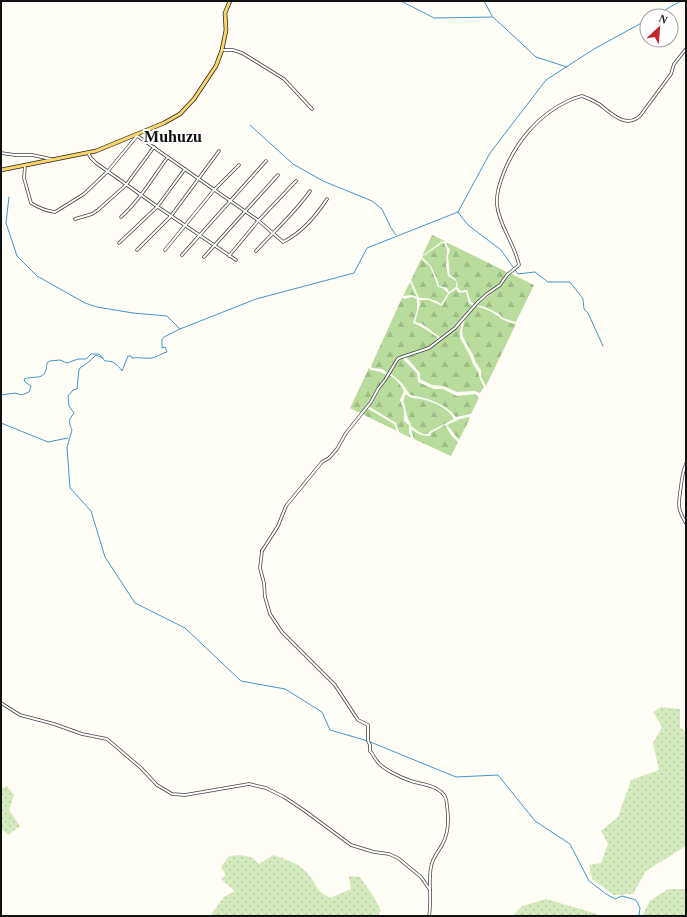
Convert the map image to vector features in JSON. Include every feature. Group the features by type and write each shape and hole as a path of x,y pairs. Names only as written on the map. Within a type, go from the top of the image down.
{"main road":[{"path":"1,170 107,147 164,123 185,109 194,99 212,72 222,50 226,30 225,13 230,1"}],"street":[{"path":"429,916 431,902 431,866 444,842 447,830 449,815 446,797 438,789 402,778 377,762 375,756 370,751 370,745 368,742 368,725 358,720 336,685 282,632 270,614 267,607 264,583 260,572 262,551 278,526 286,506 322,462 329,458 337,449 346,433 371,402 397,360 429,348 455,328 481,300 500,285 507,275 519,265 514,249 500,218 497,200 500,185 516,147 535,124 555,108 582,96 598,104 619,120 635,120 640,116 666,82 671,74 674,64 686,49"},
{"path":"222,50 233,50 242,53 284,79 312,109"},
{"path":"25,164 24,178 31,203 50,212 58,211 84,194 108,171 137,135 258,221 283,242 290,238 312,218 327,199"},
{"path":"75,219 92,214 98,210 126,185 154,147"},
{"path":"137,250 171,216 219,151"},
{"path":"88,152 91,158 126,185 236,260"},
{"path":"1,153 53,159"},
{"path":"121,217 130,209 141,195 168,157"},
{"path":"182,255 266,161"},
{"path":"165,250 214,190 239,165"},
{"path":"118,243 157,206 185,169"},
{"path":"204,258 244,211 278,175"},
{"path":"229,256 258,221 296,181"},
{"path":"256,250 303,202 310,190"},
{"path":"686,464 682,472 678,497 681,514 686,523"},
{"path":"1,703 20,715 54,724 82,734 107,739 157,785 172,794 185,795 249,784 266,788 284,797 351,845 374,852 389,854 398,858 414,870 430,890"}],"green space":[{"path":"432,235 445,241 441,242 422,256"},
{"path":"444,243 447,250 446,265 448,276 456,281 456,287 449,292 447,288 439,286 431,266 422,257"},
{"path":"446,243 507,272 500,283 475,304 471,302 467,290 461,291 458,288 456,280 450,275 448,256 450,250"},
{"path":"421,259 430,266 438,287 442,288 448,293 441,304 431,299 419,298 411,280"},
{"path":"510,273 534,285 516,322 503,318 499,314 485,307 477,305 502,285"},
{"path":"410,282 417,297 412,295 403,296"},
{"path":"456,289 459,293 466,292 469,303 473,306 457,324 440,337 422,324 415,322 420,304 419,300 429,300 442,306 449,294"},
{"path":"412,297 417,299 417,310 413,323 438,338 429,348 397,358 387,373 382,369 372,368 371,366 402,298 405,299"},
{"path":"475,306 489,310 507,322 516,324 486,386 481,377 481,370 463,337 462,331 465,318"},
{"path":"462,323 460,338 478,372 484,387 480,393 475,391 457,392 443,386 432,385 420,379 420,373 406,357 430,349"},
{"path":"402,358 417,373 418,382 434,389 443,389 457,396 475,394 479,398 471,414 456,417 447,408 435,402 410,395 402,383 390,373 399,359"},
{"path":"369,368 386,375 371,401 360,413 350,408"},
{"path":"388,375 398,382 404,391 400,400 404,410 404,421 409,425 411,438 399,432 396,423 368,406 372,403"},
{"path":"406,394 411,398 435,403 448,411 454,419 429,432 428,434 421,433 411,426 408,419 403,401"},
{"path":"367,408 394,424 397,431 362,414"},
{"path":"469,417 470,418 459,440 447,425"},
{"path":"445,425 451,435 458,442 451,456 414,439 411,429 425,436 430,436 431,433"},
{"path":"661,707 680,709 680,727 686,732 686,846 646,871 633,894 614,895 592,879 589,865 601,863 608,844 601,831 618,817 631,780 659,770 653,743 662,727 653,712"},
{"path":"7,786 14,795 9,810 20,826 8,835 1,829 1,789"},
{"path":"241,855 253,858 259,864 273,855 293,862 302,868 309,875 319,890 330,898 351,889 349,876 360,877 374,897 381,911 377,916 210,916 224,897 235,891 221,879 226,875 221,867 229,856"},
{"path":"668,889 686,889 686,916 642,916 650,901"},
{"path":"546,899 597,914 598,916 513,916 522,906"}],"waterway":[{"path":"401,1 434,18 493,17 536,57 567,67"},
{"path":"484,1 492,16"},
{"path":"668,8 681,1"},
{"path":"1,395 15,393 22,395 29,392 31,386 25,382 24,379 40,377 45,373 47,363 50,361 60,360 67,363 78,359 86,359 91,354 99,354 105,361 115,363 122,371 128,356 131,356 132,358 150,358 167,352 165,347 162,348 162,340 164,337 180,329 256,299 354,273 367,248 458,212 490,153 546,80 594,49 639,24"},
{"path":"250,125 293,164 323,181 372,201 382,209 396,235"},
{"path":"9,197 6,223 17,256 37,276 85,303 97,307 133,313 167,316 180,329"},
{"path":"458,212 468,225 501,250 518,274 535,272 548,282 570,282 583,299 584,309 588,313 603,346"},
{"path":"103,358 96,355 79,369 77,389 73,390 68,396 69,406 74,413 70,421 72,430 67,447 70,488 91,511 105,557 135,603 185,628 241,681 285,689 322,712 330,730 368,741 456,777 498,775 535,821 570,844 589,881 615,899 622,896 636,900 640,908 639,916"},
{"path":"1,423 48,442 68,438"}],"district":[{"name":"Muhuzu","path":"173,136"}]}
